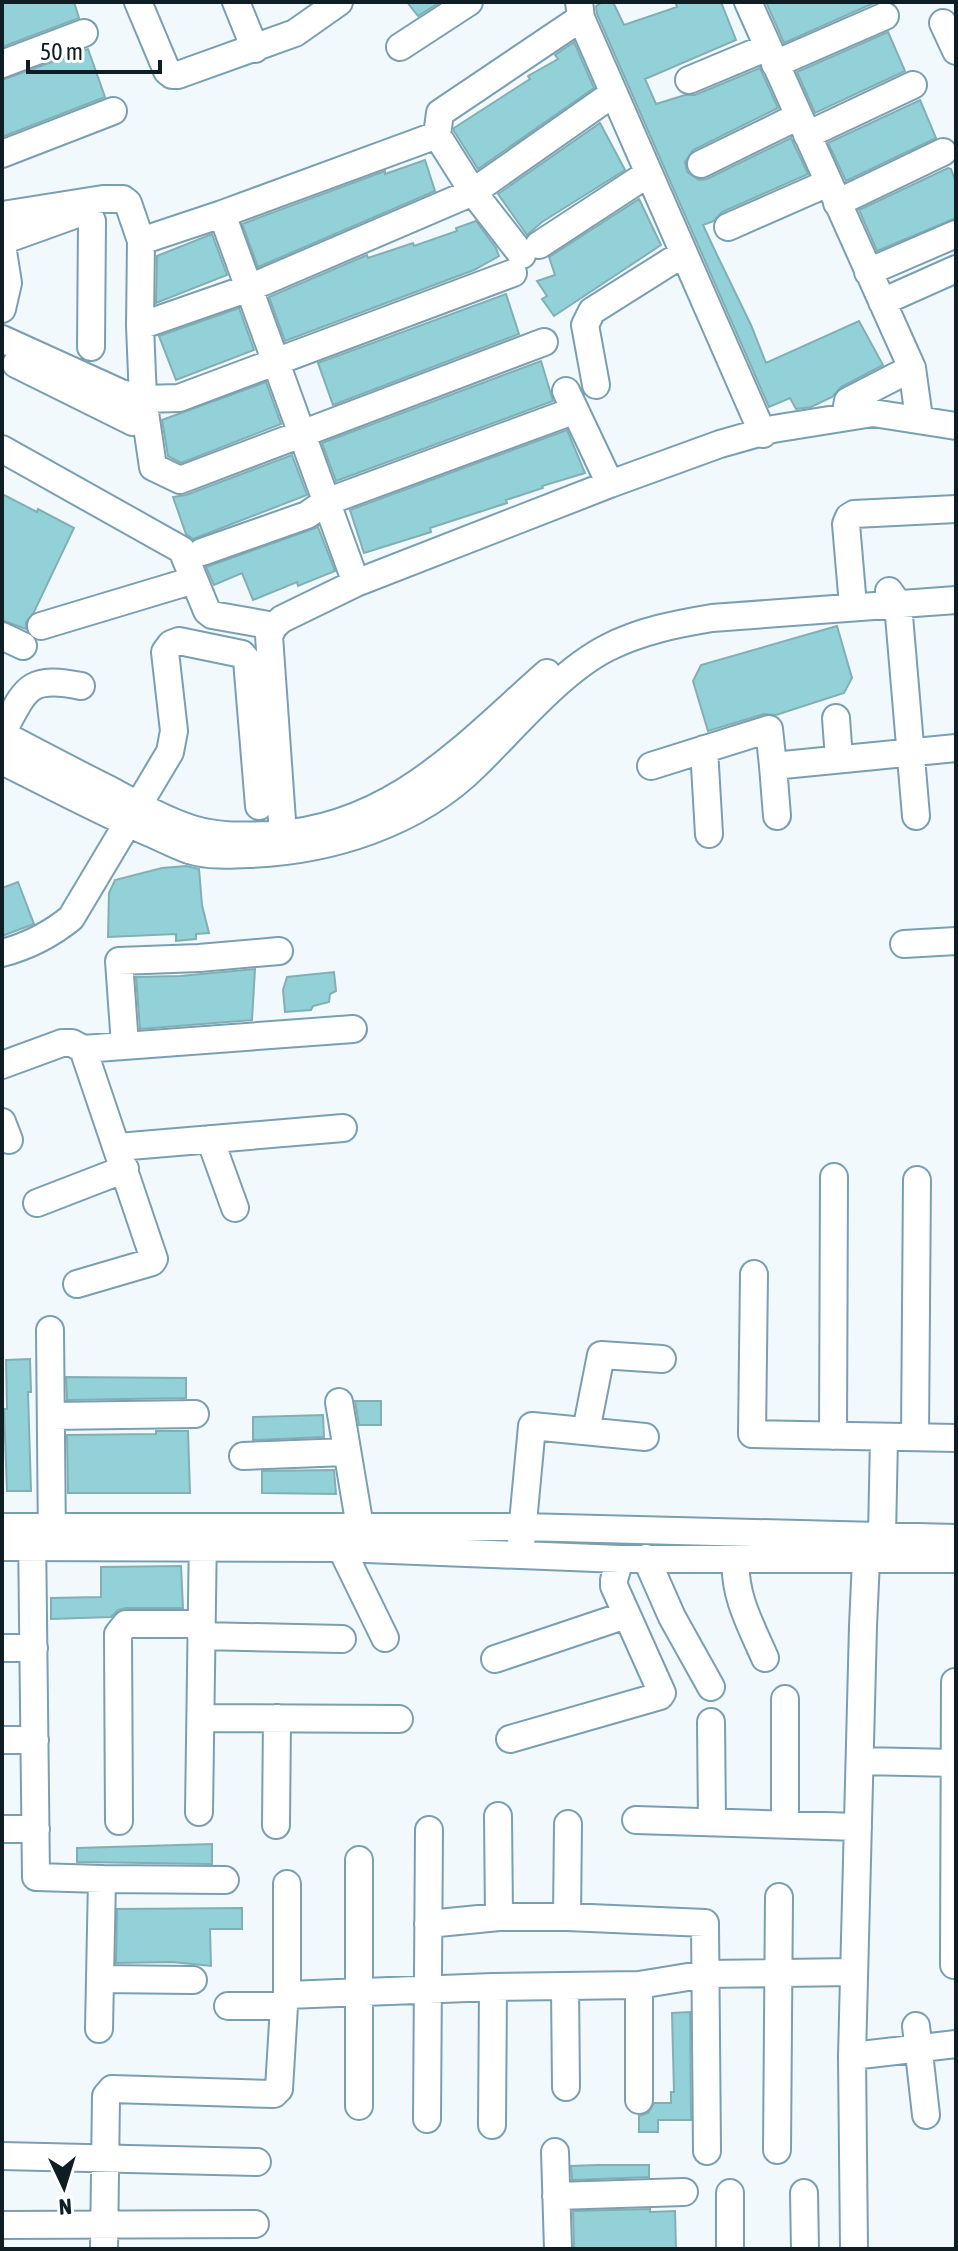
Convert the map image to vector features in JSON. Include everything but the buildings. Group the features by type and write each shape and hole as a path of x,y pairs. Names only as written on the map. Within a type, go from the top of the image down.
{"street":[{"path":"138,2 167,71 172,75 295,33 339,2"},
{"path":"236,2 255,49"},
{"path":"400,47 469,2"},
{"path":"748,2 912,368 919,418"},
{"path":"525,258 473,192 437,135 440,113 580,10 763,434"},
{"path":"689,80 772,56 885,16"},
{"path":"943,23 956,51"},
{"path":"2,64 84,33"},
{"path":"701,164 913,85"},
{"path":"140,326 249,288 473,192 614,93"},
{"path":"2,154 113,111"},
{"path":"141,241 437,135"},
{"path":"728,227 943,152"},
{"path":"2,357 138,410 179,398 275,361 525,258 649,173"},
{"path":"2,215 103,199 123,199 128,203 141,241 138,410 153,467 180,480 544,342"},
{"path":"2,309 8,283 2,243 80,213 89,215 92,221 91,347"},
{"path":"222,214 356,583"},
{"path":"868,272 956,234"},
{"path":"596,385 585,325 587,317 684,253"},
{"path":"882,302 956,269"},
{"path":"2,339 121,393 138,410"},
{"path":"845,417 848,401 912,368"},
{"path":"202,552 307,515 326,502 564,403 610,484"},
{"path":"283,843 269,636 282,619 356,583 720,444 773,429 873,413 956,426"},
{"path":"2,449 182,550 203,607 212,615 274,626"},
{"path":"852,594 846,524 849,517 854,514 956,509"},
{"path":"41,626 194,580"},
{"path":"2,761 133,814 193,829 283,843 330,843 402,817 434,799 473,769 576,669 606,648 672,625 893,598 956,586"},
{"path":"283,843 366,812 404,794 432,774 557,664 613,629 649,614 692,605 852,594 956,600"},
{"path":"893,598 916,816"},
{"path":"2,953 24,947 53,933 71,918 173,742 165,652 171,644 179,641 242,654 247,660 259,806"},
{"path":"81,686 54,681 33,686 22,696 2,733 133,814"},
{"path":"836,718 839,759"},
{"path":"651,766 769,729 777,816"},
{"path":"773,766 956,748"},
{"path":"704,749 709,834"},
{"path":"904,944 956,941"},
{"path":"125,1045 119,961 279,951"},
{"path":"2,1065 62,1043 72,1043 83,1049 353,1029"},
{"path":"77,1284 154,1259 83,1049"},
{"path":"37,1203 121,1158 210,1139 343,1128"},
{"path":"210,1139 235,1208"},
{"path":"833,1436 834,1177"},
{"path":"915,1437 917,1180"},
{"path":"754,1274 752,1434 956,1438"},
{"path":"50,1330 51,1416 34,1648 36,1877 225,1880"},
{"path":"586,1431 601,1355 662,1359"},
{"path":"339,1402 360,1527"},
{"path":"51,1416 195,1414"},
{"path":"521,1540 532,1426 645,1437"},
{"path":"854,2249 852,2056 866,1560 882,1537 884,1437"},
{"path":"243,1456 347,1452"},
{"path":"2,1527 42,1537 203,1537 360,1527 521,1540 633,1558 956,1559"},
{"path":"2,1547 42,1537"},
{"path":"203,1537 341,1548 521,1540 956,1538"},
{"path":"199,1812 203,1537"},
{"path":"341,1548 385,1638"},
{"path":"510,1739 660,1696 662,1693 626,1615 614,1580 633,1558"},
{"path":"633,1558 672,1617 711,1687"},
{"path":"736,1559 735,1576 742,1603 765,1658"},
{"path":"495,1659 626,1615"},
{"path":"119,1821 118,1634 126,1624 342,1639"},
{"path":"2,1648 34,1648"},
{"path":"954,1965 955,1682"},
{"path":"785,1699 785,1823"},
{"path":"201,1718 399,1719"},
{"path":"276,1825 277,1718"},
{"path":"711,1722 712,1821"},
{"path":"2,1740 35,1740"},
{"path":"860,1761 955,1763"},
{"path":"498,1816 499,1917"},
{"path":"636,1820 858,1827"},
{"path":"567,1917 568,1824"},
{"path":"2,1829 36,1829"},
{"path":"427,2119 429,1830"},
{"path":"359,1860 359,2106"},
{"path":"99,2029 102,1879"},
{"path":"104,2236 106,2096 112,2089 278,2092 286,2001 287,1884"},
{"path":"777,2150 779,1897"},
{"path":"428,1924 499,1917 705,1923 707,2151"},
{"path":"228,2006 359,1993 639,1985 706,1974 854,1972"},
{"path":"100,1979 193,1980"},
{"path":"639,1985 639,2100"},
{"path":"565,1986 566,2087"},
{"path":"492,2125 493,1987"},
{"path":"852,2056 917,2037 956,2044"},
{"path":"917,2037 926,2115"},
{"path":"555,2152 558,2249"},
{"path":"2,2156 257,2162"},
{"path":"556,2196 684,2192"},
{"path":"730,2193 730,2249"},
{"path":"804,2193 805,2249"},
{"path":"2,2225 104,2236 255,2224"}]}
